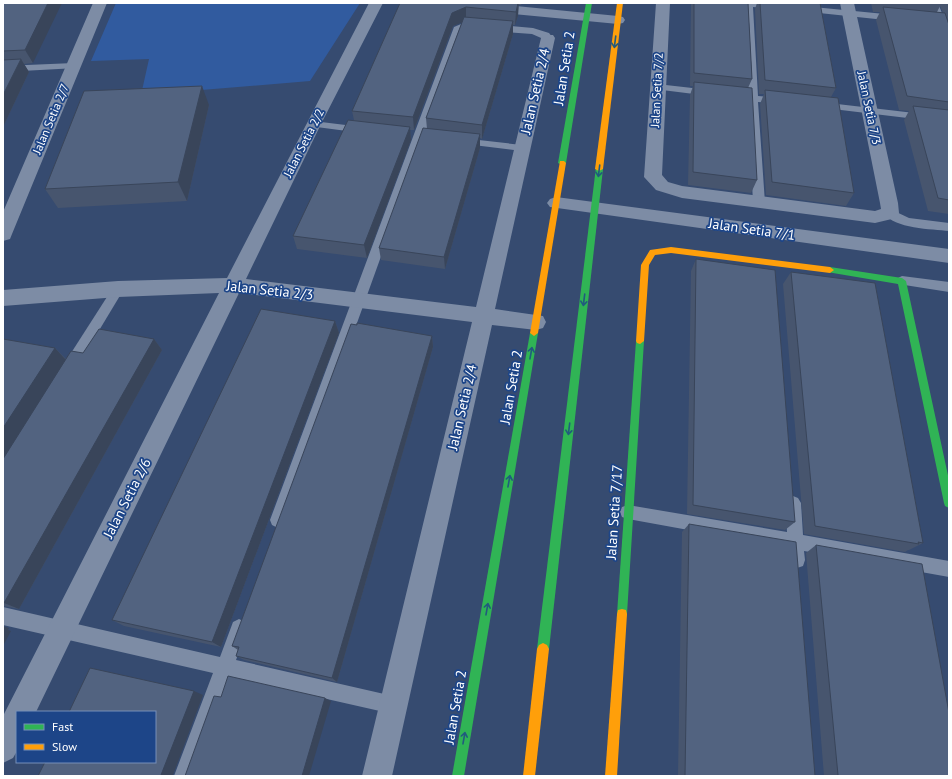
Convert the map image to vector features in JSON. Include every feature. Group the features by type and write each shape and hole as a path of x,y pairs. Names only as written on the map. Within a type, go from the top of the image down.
{"street":[{"name":"Jalan Setia 2/7","path":"3,234 100,3"},
{"name":"Jalan Setia 2/2","path":"234,285 313,124 376,3"},
{"path":"440,3 618,20"},
{"name":"Jalan Setia 2","path":"458,776 589,3"},
{"path":"529,776 594,208 620,3"},
{"name":"Jalan Setia 7/2","path":"663,3 653,177 662,186 682,192 759,203"},
{"name":"Jalan Setia 7/3","path":"848,8 890,213"},
{"name":"Jalan Setia 2/4","path":"377,776 548,38"},
{"name":"Jalan Setia 7/1","path":"556,203 949,256"},
{"path":"759,203 875,217 890,213"},
{"name":"Jalan Setia 7/17","path":"611,776 645,265 653,252 671,250 774,262"},
{"path":"774,262 902,281 949,503"},
{"name":"Jalan Setia 2/3","path":"3,298 118,289 234,285 483,317 536,322"},
{"name":"Jalan Setia 2/6","path":"21,711 234,285"},
{"path":"3,748 16,721"}],"lane":[{"path":"759,203 754,98 746,3 780,7"},
{"path":"934,3 949,43"},
{"path":"795,8 848,8 903,19"},
{"path":"274,532 359,301 414,136 459,27 471,25 533,31 546,35 548,38"},
{"path":"3,69 74,66"},
{"path":"657,87 792,102"},
{"path":"808,104 949,120"},
{"path":"313,124 373,131"},
{"path":"414,136 433,138"},
{"path":"448,140 522,148"},
{"path":"890,213 907,222 949,227"},
{"path":"774,262 776,278"},
{"path":"902,281 949,287"},
{"path":"60,382 118,289"},
{"path":"792,487 798,573"},
{"path":"628,512 949,569"},
{"path":"184,776 244,614"},
{"path":"3,616 393,705"}],"shaded area":[{"path":"116,3 360,3 310,81 141,95 149,59 91,61"}],"building":[{"path":"3,3 48,3 25,50 3,51"},
{"path":"400,3 518,3 516,12 466,7 452,13 413,117 352,111"},
{"path":"694,3 748,3 752,79 694,73"},
{"path":"760,3 820,3 836,88 765,80"},
{"path":"883,7 945,13 949,25 949,102 907,96"},
{"path":"464,17 513,21 482,125 426,118"},
{"path":"21,59 3,95 3,60"},
{"path":"694,82 752,88 757,180 693,172"},
{"path":"202,86 178,182 45,189 84,91"},
{"path":"765,90 838,98 854,193 772,182"},
{"path":"913,106 949,110 949,200 938,198"},
{"path":"348,120 410,127 364,245 293,236"},
{"path":"423,128 480,134 444,257 379,248"},
{"path":"696,259 775,270 795,522 693,505"},
{"path":"791,272 875,283 923,543 918,542 919,544 815,526"},
{"path":"261,309 335,321 212,642 112,620"},
{"path":"357,323 432,336 332,678 236,656 239,647 232,646 351,324 357,325"},
{"path":"99,329 154,339 3,603 3,459 71,351 83,353"},
{"path":"3,339 55,348 3,428"},
{"path":"689,524 796,542 815,776 685,776"},
{"path":"816,545 922,564 949,713 949,776 837,776"},
{"path":"90,668 194,691 161,775 162,776 38,776 44,763 156,763 156,711 69,711"},
{"path":"228,676 325,698 302,776 185,776 214,696 221,697"}],"traffic: fast":[{"path":"562,163 589,3"},
{"path":"543,649 599,169"},
{"path":"830,270 902,281 949,503"},
{"path":"458,776 534,333"},
{"path":"622,614 640,341"}],"traffic: slow":[{"path":"599,169 620,3"},
{"path":"534,333 562,163"},
{"path":"640,341 645,265 653,252 671,250 830,270"},
{"path":"611,776 622,614"},
{"path":"529,776 543,649"}]}
